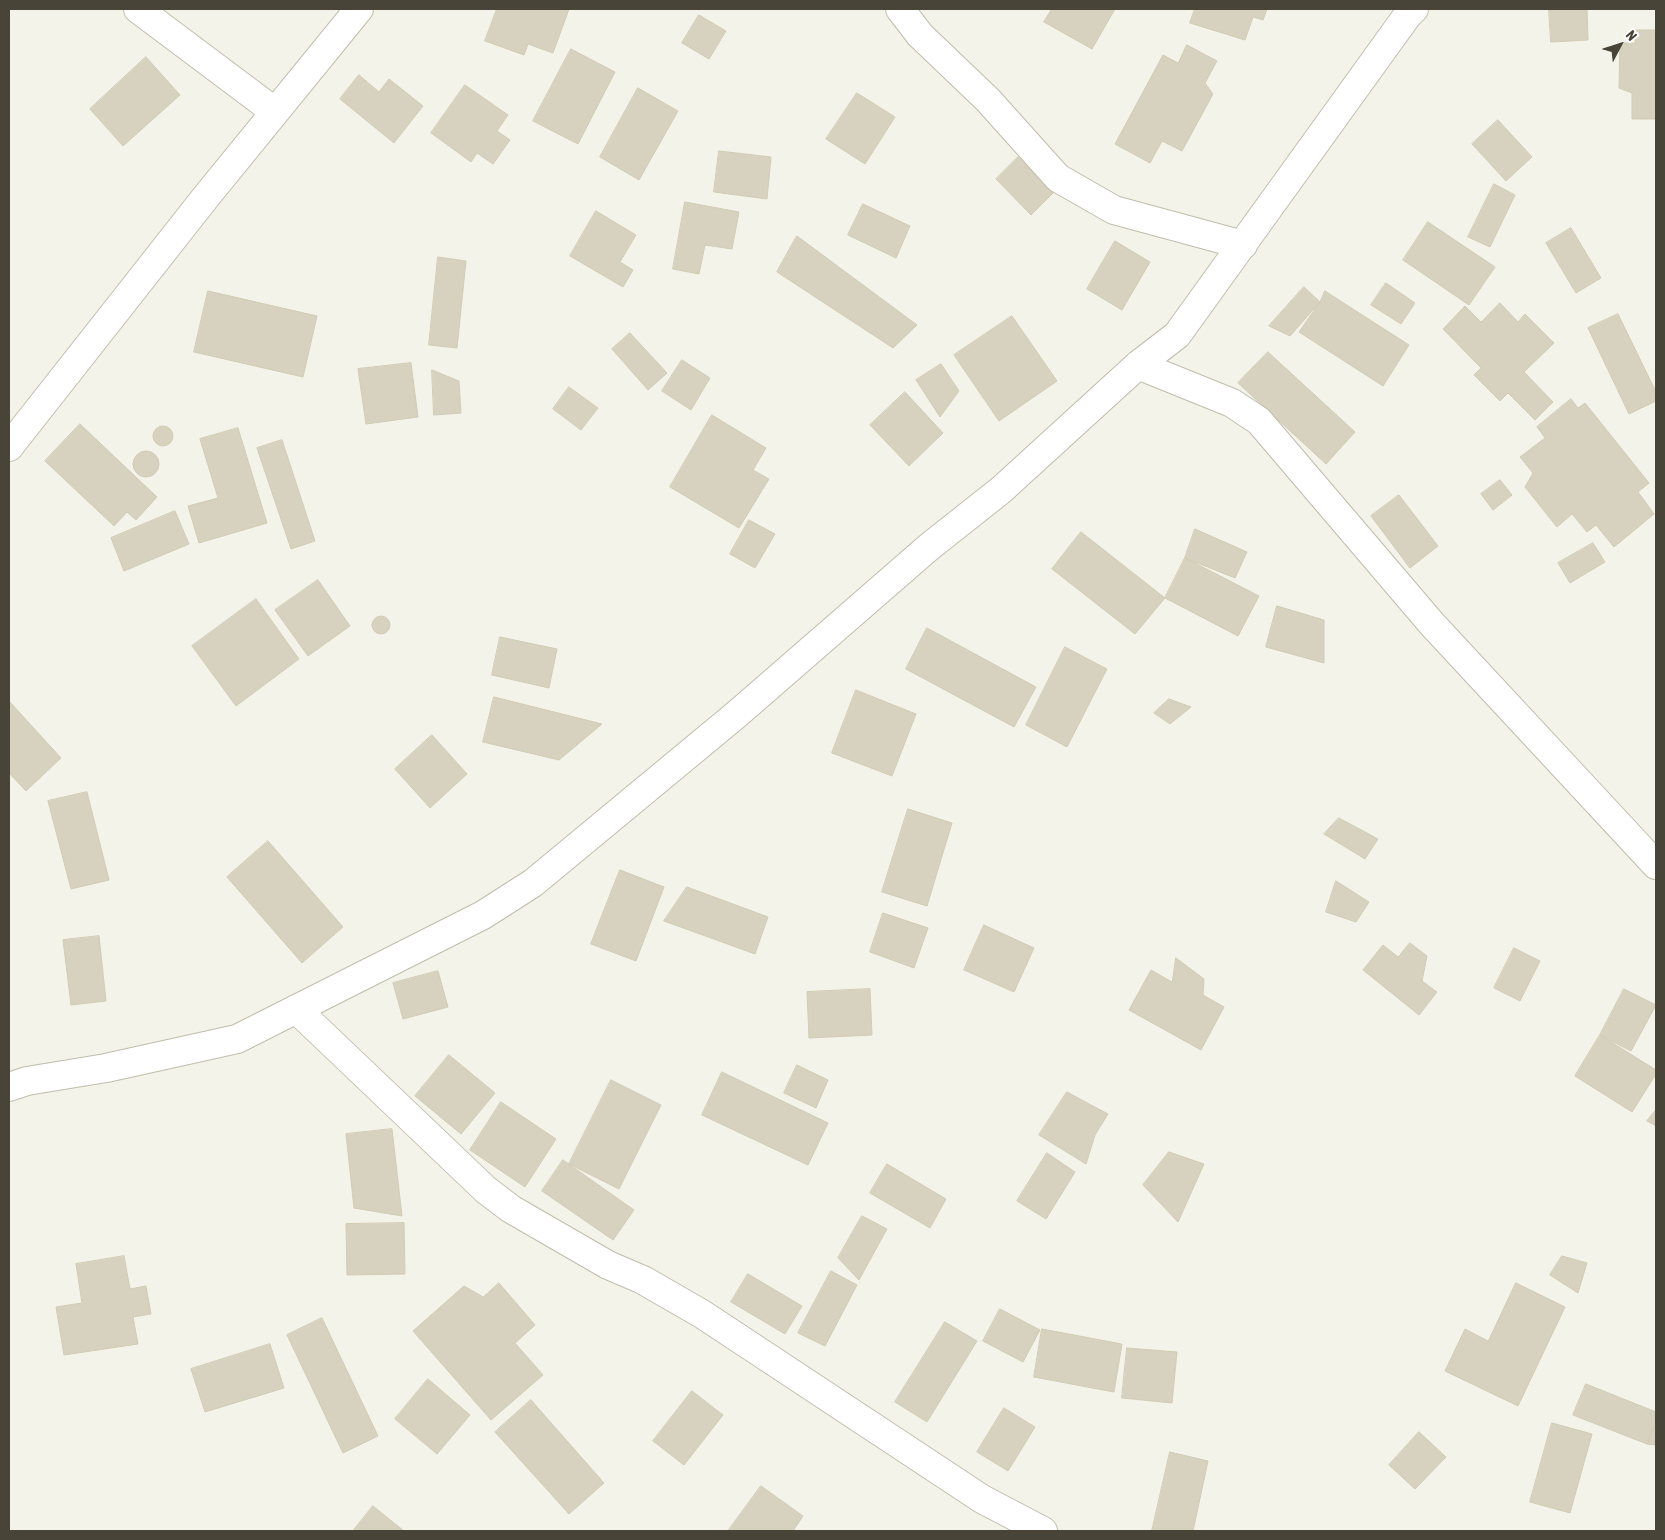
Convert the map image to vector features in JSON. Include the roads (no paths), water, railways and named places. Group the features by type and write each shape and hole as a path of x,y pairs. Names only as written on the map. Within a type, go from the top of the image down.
{"street":[{"path":"138,9 274,111"},
{"path":"9,447 274,111 359,9"},
{"path":"900,9 920,35 988,100 1058,178 1114,210 1243,244"},
{"path":"9,1087 27,1081 106,1068 237,1039 483,915 533,883 737,714 929,547 1001,490 1138,365 1177,335 1406,11"},
{"path":"1138,365 1232,403 1259,421 1432,624 1656,865"},
{"path":"296,1009 486,1190 511,1209 608,1265 643,1280 702,1314 982,1499 1043,1531"}]}
